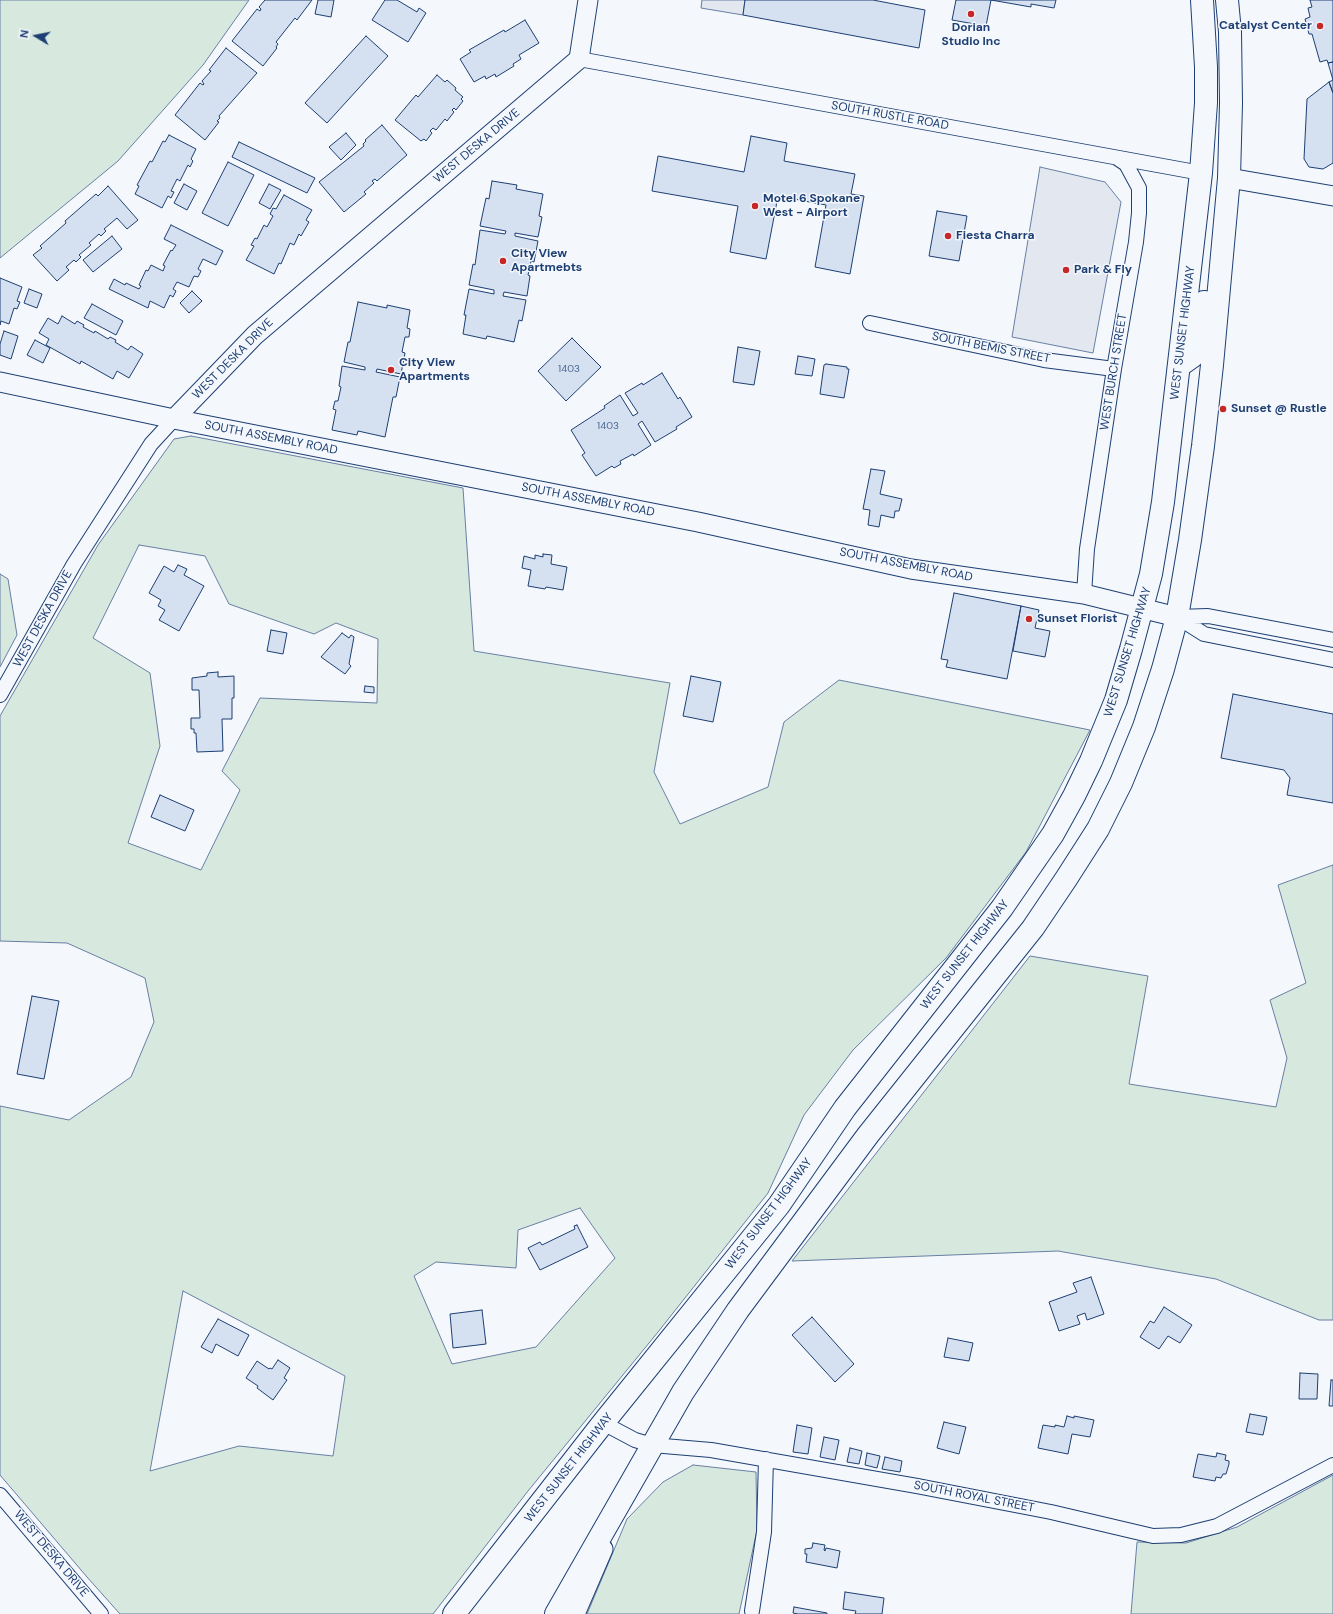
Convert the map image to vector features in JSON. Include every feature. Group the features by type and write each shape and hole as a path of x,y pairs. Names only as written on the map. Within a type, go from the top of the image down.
{"main road":[{"name":"WEST SUNSET HIGHWAY","path":"454,1614 603,1423 779,1205 845,1108 1002,908 1036,859 1074,796 1103,735 1122,680 1151,574 1163,502 1201,173 1206,103 1206,67 1202,0"},
{"path":"556,1614 683,1392 738,1310 868,1135 1033,928 1098,829 1121,783 1144,726 1163,669 1177,617 1190,540 1203,446 1213,357 1229,178 1231,103 1230,32 1227,0"},
{"path":"1206,67 1219,83 1223,94 1220,161 1222,173 1229,178"},
{"path":"1179,366 1193,356 1198,344 1218,205 1229,178"}],"street":[{"path":"579,59 588,0"},
{"name":"SOUTH RUSTLE ROAD","path":"579,59 1201,173"},
{"name":"WEST DESKA DRIVE","path":"0,695 74,564 152,444 174,419 255,335 579,59"},
{"name":"WEST BURCH STREET","path":"1084,594 1086,549 1114,368 1136,242 1139,213 1139,188 1126,164 1117,158"},
{"path":"1229,178 1333,196"},
{"name":"SOUTH BEMIS STREET","path":"870,323 1044,360 1114,368"},
{"name":"SOUTH ASSEMBLY ROAD","path":"0,382 174,419 698,522 911,569 1084,594 1177,617 1208,616 1333,640"},
{"name":"SOUTH ASSEMBLY ROAD","path":"1177,617 1204,634 1333,660"},
{"name":"SOUTH ROYAL STREET","path":"603,1423 635,1440 652,1445 711,1450 1009,1503 1153,1536 1167,1536 1198,1532 1217,1526 1333,1465"},
{"path":"752,1611 764,1532 766,1459"},
{"path":"575,1614 636,1472"},
{"name":"WEST DESKA DRIVE","path":"0,1495 101,1614"},
{"path":"463,1614 476,1586"}],"shaded area":[{"path":"0,0 249,0 203,65 118,161 0,258"},
{"path":"702,0 745,0 743,15 701,8"},
{"name":"Park & Fly","path":"1040,167 1105,182 1121,202 1093,353 1012,337"},
{"path":"191,436 463,488 474,651 670,683 654,772 680,824 768,787 784,722 839,680 1090,730 1026,852 946,958 853,1050 804,1115 768,1193 658,1332 528,1491 433,1614 120,1614 0,1475 0,1106 69,1120 131,1077 154,1022 145,978 67,943 0,941 0,716 98,545 174,439","holes":["139,545 205,556 229,604 314,634 336,623 378,639 377,703 260,698 222,771 240,790 201,870 128,843 160,746 150,673 93,638","580,1208 615,1258 536,1347 452,1364 414,1276 436,1262 516,1268 518,1230","183,1291 345,1376 333,1456 239,1446 150,1471"]},
{"path":"0,574 8,579 17,635 0,667"},
{"path":"1333,865 1333,1320 1319,1320 1216,1279 1058,1251 792,1261 1030,956 1148,976 1129,1084 1276,1107 1287,1058 1270,1000 1306,983 1278,885"},
{"path":"693,1465 756,1472 757,1530 739,1614 587,1614 627,1519 663,1482"},
{"path":"1333,1475 1333,1614 1131,1614 1137,1542 1186,1543 1237,1527"}],"building":[{"path":"265,0 312,0 297,20 295,18 276,42 278,44 276,47 277,48 263,66 232,41 257,9 260,11 261,9 259,7"},
{"path":"318,0 334,0 331,17 315,14"},
{"path":"385,0 397,0 417,12 419,8 426,13 408,42 372,20"},
{"path":"745,0 873,0 925,10 919,48 743,15"},
{"name":"Dorian Studio Inc","path":"956,0 991,0 986,26 952,20"},
{"path":"991,0 1056,0 1054,8 1031,4 1031,7"},
{"name":"Catalyst Center","path":"1310,0 1333,0 1333,62 1328,63 1327,60 1320,62 1312,34 1309,34 1305,19 1310,17 1308,8 1312,7"},
{"path":"525,20 539,43 519,55 521,59 513,64 514,66 496,77 495,74 486,79 485,76 474,82 460,59 471,52 469,50"},
{"path":"366,36 388,56 327,123 305,103"},
{"path":"226,48 257,73 219,116 220,118 217,121 219,122 205,140 175,115 200,83 203,85 204,84 202,81 211,71 209,70"},
{"path":"1333,62 1333,80 1328,63"},
{"path":"437,75 445,82 447,80 456,88 455,90 463,97 461,99 463,101 456,110 454,108 452,110 454,112 447,121 445,119 436,130 433,128 430,131 432,133 426,141 424,139 421,141 395,120 416,95 418,97"},
{"path":"1333,80 1333,93 1329,82"},
{"path":"1329,82 1333,93 1333,163 1323,169 1309,167 1304,159 1307,99"},
{"path":"382,125 407,155 377,181 375,179 372,181 374,183 364,192 366,194 344,212 319,182 364,146 363,144 366,141 365,140"},
{"path":"346,133 356,145 341,160 329,147"},
{"path":"169,135 196,149 191,159 193,161 190,167 188,165 180,181 177,179 171,191 174,192 171,198 168,196 162,208 135,194 139,186 137,185 150,161 152,162 163,141 165,142"},
{"name":"Motel 6 Spokane West - Airport","path":"751,136 787,143 784,161 855,174 851,194 864,196 850,274 815,267 826,205 778,196 766,259 730,252 738,206 652,191 658,156 744,172"},
{"path":"239,142 315,178 307,193 232,157"},
{"path":"228,162 254,175 228,226 202,213"},
{"name":"City View Apartmebts","path":"492,181 517,185 516,189 543,194 539,216 542,217 538,237 515,233 515,236 538,241 534,262 531,261 528,275 530,276 527,296 504,292 503,296 526,300 522,321 519,320 514,342 487,336 486,339 463,334 466,315 464,315 469,289 494,294 494,290 469,285 473,264 475,265 480,230 505,234 506,231 480,226 486,198 489,199"},
{"path":"184,184 197,191 187,210 174,203"},
{"path":"269,184 281,190 270,209 259,203"},
{"path":"108,186 138,220 127,229 117,218 104,229 106,231 101,236 99,234 89,243 91,245 79,255 81,257 76,262 74,260 66,267 69,270 57,281 33,255 42,248 40,246 66,223 65,221 96,194 98,196"},
{"path":"284,195 312,210 306,220 309,222 301,236 299,234 294,245 290,243 281,264 279,263 274,274 246,260 254,246 251,245 255,238 257,239 264,225 267,227 273,216 270,214 273,208 276,209"},
{"name":"Fiesta Charra","path":"937,211 967,216 959,261 929,256"},
{"path":"171,225 223,251 216,265 203,259 198,269 201,271 198,277 194,276 189,287 177,282 173,289 176,291 173,297 170,295 164,308 150,301 148,308 109,289 114,279 125,285 126,283 139,289 141,286 139,285 146,270 148,271 151,265 163,271 165,266 163,265 171,250 172,251 176,245 164,239"},
{"path":"112,236 122,249 93,272 83,260"},
{"path":"0,278 22,287 17,301 20,302 17,309 14,308 9,324 1,321 0,325"},
{"path":"29,289 42,294 37,308 24,303"},
{"path":"192,291 202,301 189,313 180,303"},
{"name":"City View Apartments","path":"358,302 387,308 387,305 410,310 407,328 410,329 409,337 405,337 402,352 405,353 401,374 377,369 376,372 400,377 396,397 393,397 385,437 358,431 357,435 332,430 336,410 333,409 335,401 338,401 341,387 339,386 342,366 365,370 365,367 344,362 348,342 350,342"},
{"path":"92,304 123,321 116,335 84,318"},
{"path":"62,316 75,324 77,321 84,325 83,327 94,333 95,331 108,339 110,337 116,340 115,342 128,350 131,346 143,354 129,378 117,371 113,379 81,361 80,364 46,345 49,339 39,333 48,318 58,324"},
{"path":"4,331 18,336 11,359 0,355 0,344"},
{"path":"572,338 601,367 566,401 538,371"},
{"path":"35,340 50,348 43,363 27,355"},
{"path":"738,347 760,351 754,385 733,382"},
{"path":"798,356 815,359 812,376 795,374"},
{"path":"824,365 847,367 847,369 849,369 844,398 820,394"},
{"path":"662,373 678,399 680,397 692,417 676,427 677,429 655,442 642,421 638,424 651,445 634,456 633,454 620,461 621,464 614,468 612,466 596,476 582,455 585,453 571,430 605,408 604,406 620,395 633,416 638,413 625,393 642,383 643,385"},
{"path":"871,469 885,471 880,494 902,499 899,511 895,511 894,518 881,515 879,527 868,525 870,510 863,509"},
{"path":"543,554 552,555 551,564 567,567 563,590 528,586 531,570 522,568 524,556 535,559 535,555 543,557"},
{"path":"178,565 187,569 184,575 204,586 179,631 159,620 165,610 158,606 161,600 149,593 164,566 174,572"},
{"path":"954,593 1021,606 1007,679 946,667 948,660 941,659"},
{"path":"1021,606 1039,610 1035,628 1050,631 1045,657 1013,651"},
{"path":"271,630 287,633 283,654 267,651"},
{"path":"342,633 349,638 351,635 354,637 349,664 351,666 345,674 321,657"},
{"path":"218,672 218,677 234,676 232,719 222,719 223,751 197,752 196,733 194,733 194,729 191,729 191,718 200,718 199,690 192,690 192,678 207,676 207,673"},
{"path":"691,676 721,682 713,722 683,716"},
{"path":"365,686 374,687 374,693 364,692"},
{"path":"1233,694 1333,714 1333,803 1287,795 1290,778 1284,770 1221,758"},
{"path":"160,795 194,810 185,831 151,817"},
{"path":"32,996 59,1001 44,1079 17,1074"},
{"path":"577,1225 588,1247 540,1270 528,1248 540,1242 542,1245 575,1229 574,1226"},
{"path":"1091,1277 1104,1314 1087,1320 1085,1313 1077,1316 1080,1324 1059,1331 1049,1302 1077,1292 1073,1283"},
{"path":"1164,1307 1192,1325 1180,1343 1168,1336 1159,1349 1140,1337 1150,1321 1154,1323"},
{"path":"482,1310 486,1344 453,1348 450,1314"},
{"path":"812,1317 854,1364 835,1382 792,1335"},
{"path":"218,1319 249,1335 238,1356 216,1344 212,1353 201,1347"},
{"path":"948,1338 973,1343 969,1361 944,1357"},
{"path":"278,1360 290,1368 284,1378 287,1380 273,1400 257,1388 258,1386 246,1378 257,1361 269,1369 272,1369"},
{"path":"1300,1373 1318,1374 1317,1399 1299,1399"},
{"path":"1331,1380 1333,1380 1333,1406 1329,1406"},
{"path":"1250,1414 1267,1417 1263,1435 1246,1432"},
{"path":"1067,1416 1094,1420 1090,1437 1072,1434 1068,1454 1038,1448 1043,1425 1064,1427"},
{"path":"944,1422 966,1427 959,1454 937,1448"},
{"path":"797,1425 812,1428 808,1454 793,1452"},
{"path":"824,1437 839,1440 835,1460 820,1457"},
{"path":"850,1448 862,1451 859,1464 847,1462"},
{"path":"867,1453 880,1456 877,1468 865,1465"},
{"path":"1217,1453 1226,1455 1225,1460 1229,1461 1226,1474 1223,1474 1221,1478 1216,1477 1215,1481 1193,1477 1198,1454 1216,1457"},
{"path":"885,1457 902,1461 900,1472 882,1469"},
{"path":"813,1543 825,1545 825,1551 826,1548 840,1551 837,1568 806,1562 807,1554 805,1554 805,1549 812,1548"},
{"path":"845,1592 884,1598 882,1614 855,1614 856,1611 843,1609"},
{"path":"794,1607 827,1613 827,1614 793,1613"}],"place":[{"name":"Dorian Studio Inc","path":"971,14"},
{"name":"Catalyst Center","path":"1320,26"},
{"name":"Motel 6 Spokane West - Airport","path":"755,206"},
{"name":"Fiesta Charra","path":"948,236"},
{"name":"City View Apartmebts","path":"503,261"},
{"name":"Park & Fly","path":"1066,270"},
{"name":"City View Apartments","path":"391,370"},
{"name":"Sunset @ Rustle","path":"1223,409"},
{"name":"Sunset Florist","path":"1029,619"}]}
